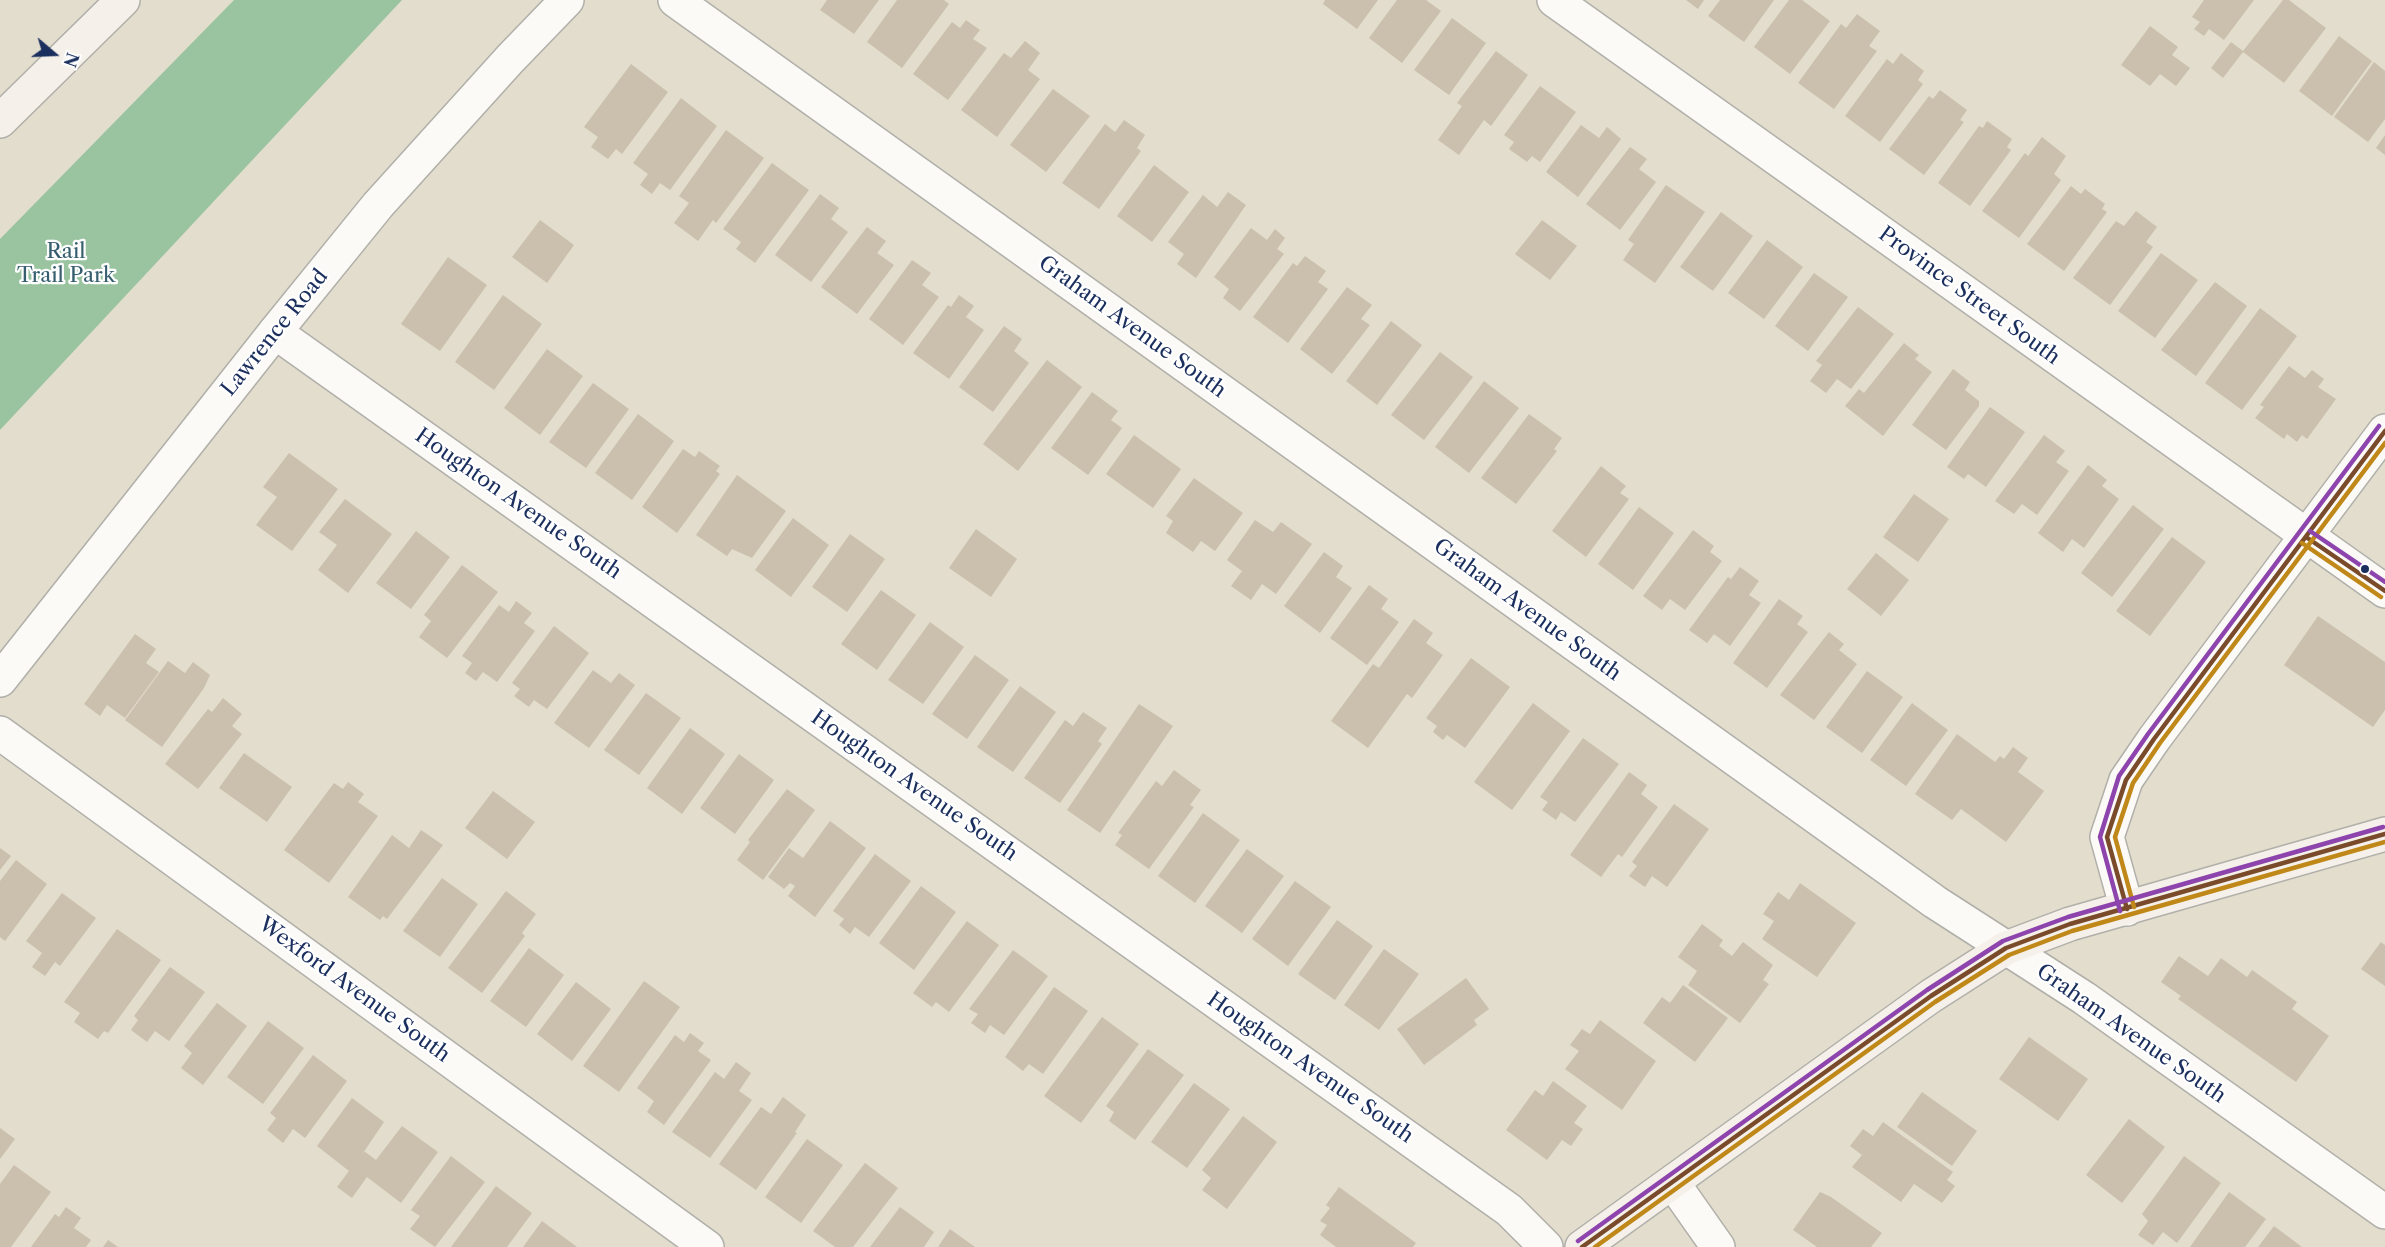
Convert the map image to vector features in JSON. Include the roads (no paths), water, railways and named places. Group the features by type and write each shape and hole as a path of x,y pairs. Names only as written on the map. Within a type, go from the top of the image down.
{"main road":[{"path":"0,121 123,0"},
{"path":"1582,1247 1673,1184 1931,996 2006,948 2070,924 2385,834"}],"street":[{"name":"Lawrence Road","path":"0,680 275,332 378,206 567,0"},
{"name":"Graham Avenue South","path":"675,0 1906,881 2084,998 2385,1212"},
{"name":"Province Street South","path":"1554,0 2385,591"},
{"name":"Houghton Avenue South","path":"275,332 1509,1210 1546,1247"},
{"path":"2127,909 2107,837 2126,780 2154,739 2385,431"},
{"name":"Wexford Avenue South","path":"0,733 707,1247"},
{"path":"1673,1184 1718,1247"}],"park label":[{"name":"Rail Trail Park","path":"66,264"}]}
